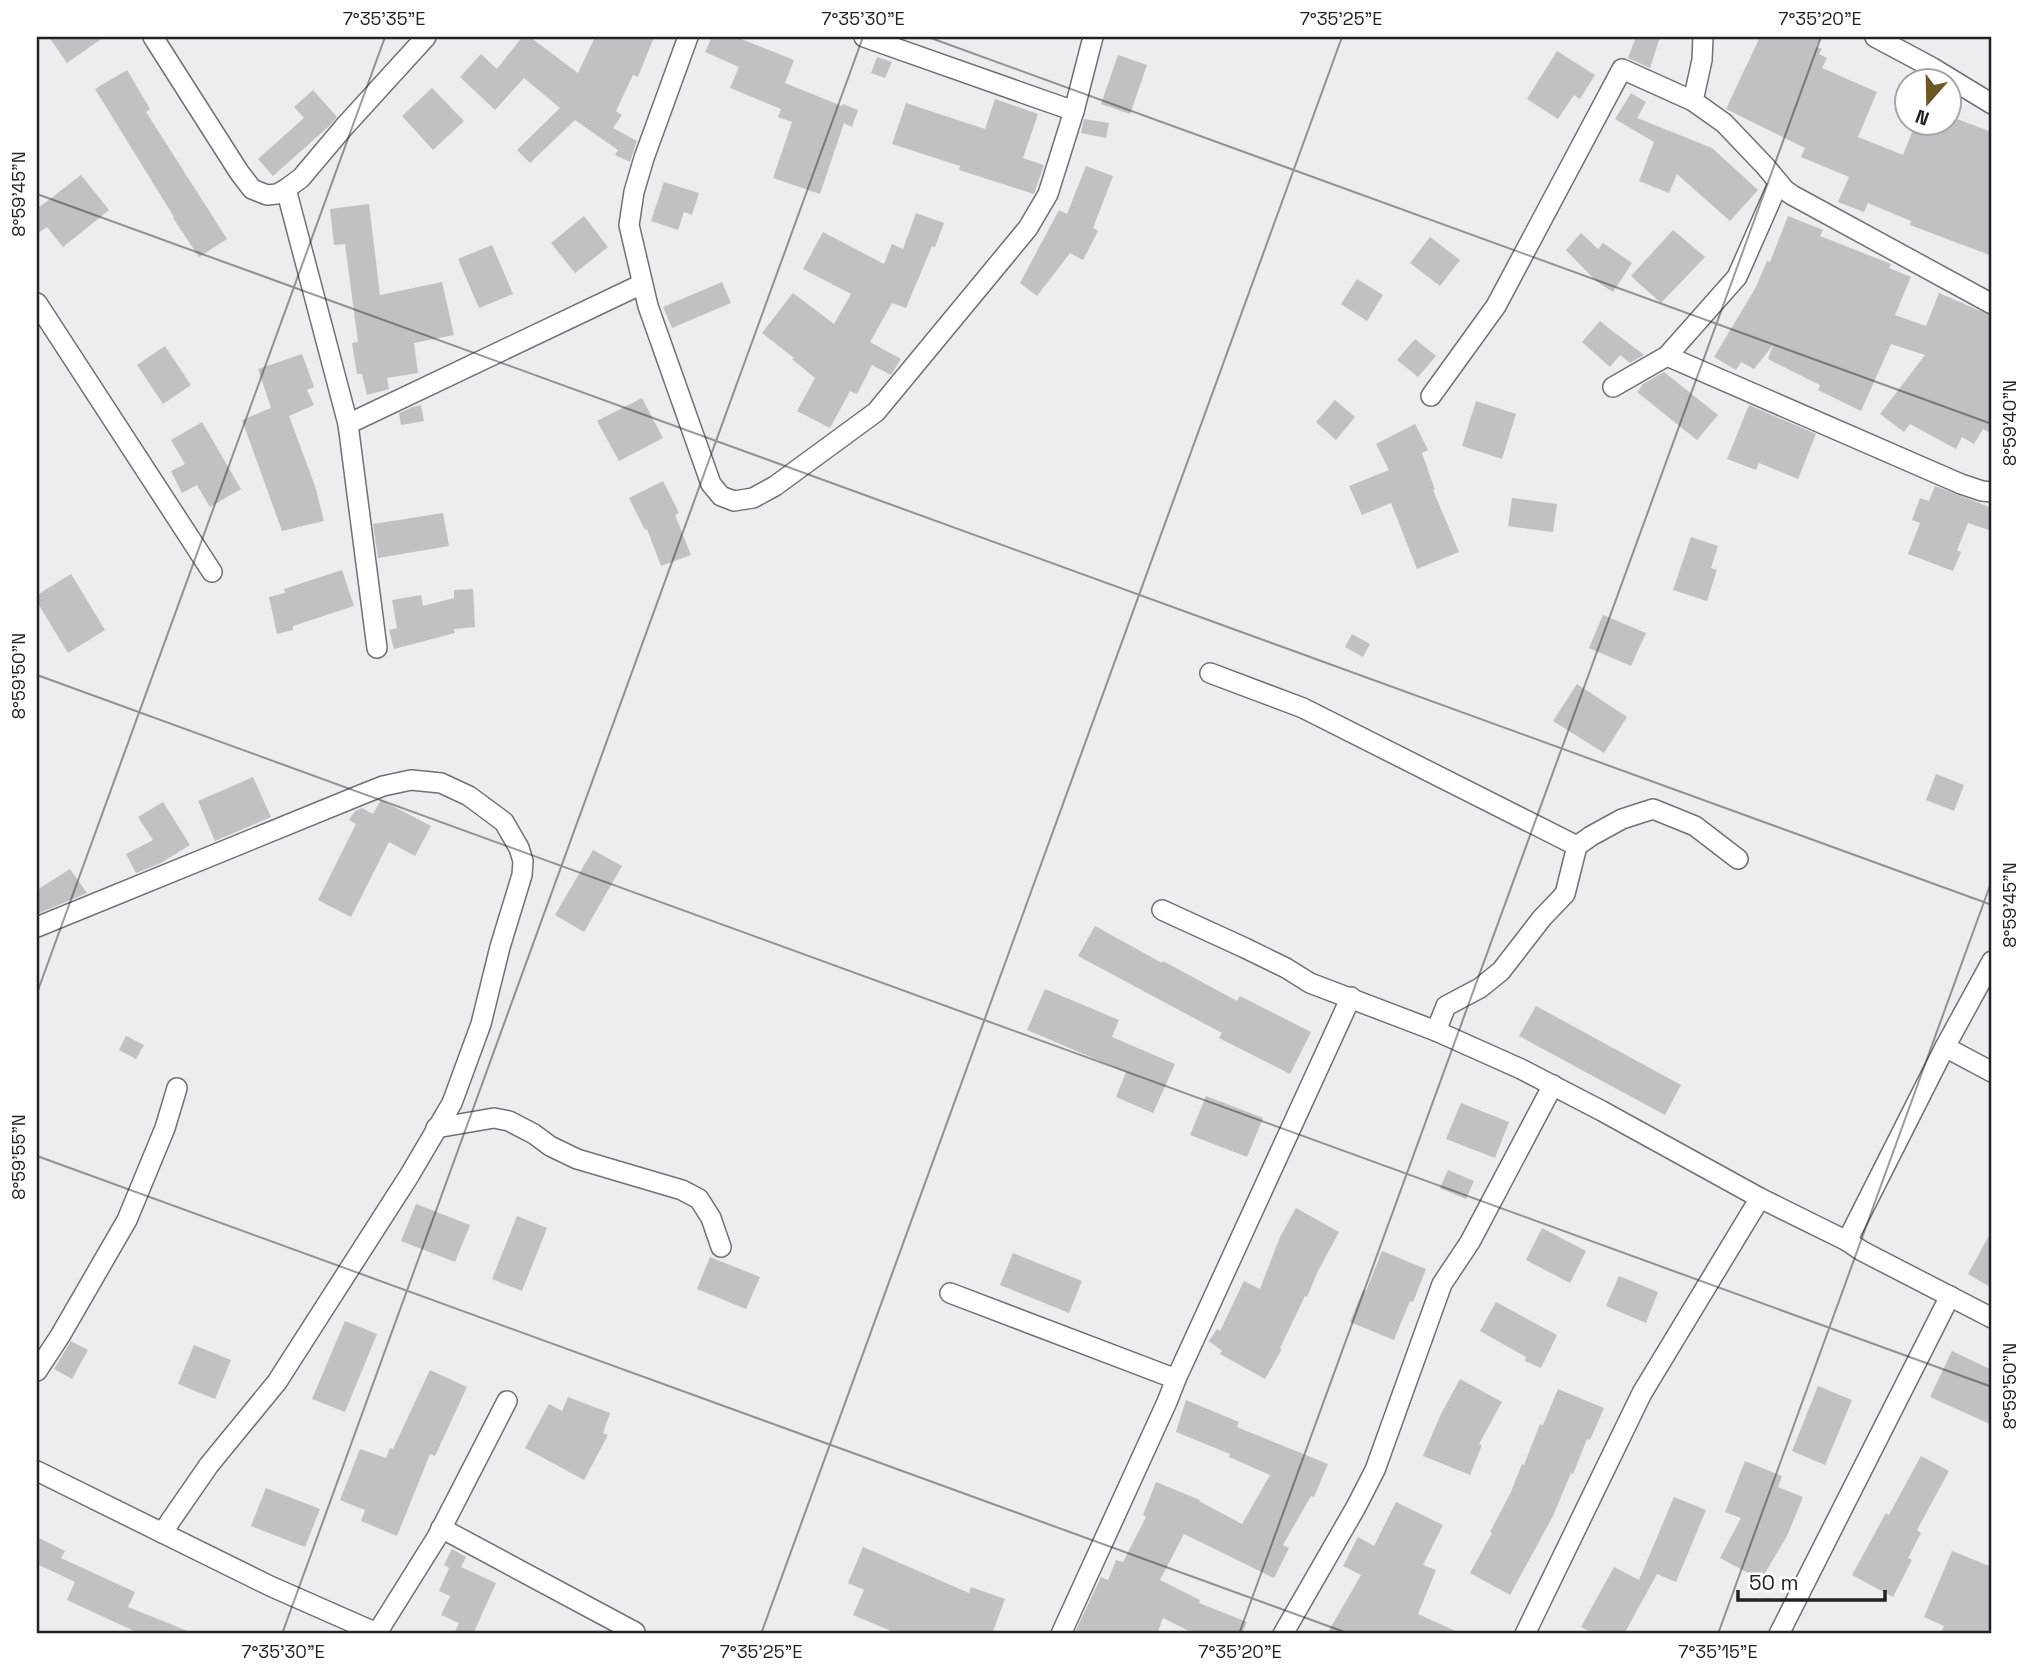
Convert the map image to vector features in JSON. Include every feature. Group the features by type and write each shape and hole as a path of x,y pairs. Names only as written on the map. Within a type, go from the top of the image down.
{"street":[{"path":"153,37 239,172 252,189 267,195 286,189 300,178 426,37"},
{"path":"688,37 644,158 634,192 629,225 648,306 711,484 722,496 734,501 753,498 786,478 876,412 1028,228 1048,194 1074,111 1093,37"},
{"path":"864,37 1074,111"},
{"path":"1693,101 1702,60 1703,37"},
{"path":"1875,37 1992,104"},
{"path":"1431,396 1496,306 1622,69 1693,101 1724,123 1765,166 1778,184 1792,195 1992,304"},
{"path":"1613,387 1667,356 1737,277 1778,184"},
{"path":"286,189 348,424 377,648"},
{"path":"348,424 642,284"},
{"path":"37,303 212,572"},
{"path":"1667,356 1961,484 1992,492"},
{"path":"1210,673 1303,708 1577,846"},
{"path":"37,928 383,786 411,780 441,783 469,796 504,822 519,848 523,862 522,876 500,947 481,1024 452,1103 409,1176 277,1382 209,1465 162,1533"},
{"path":"1436,1031 1446,1006 1480,988 1501,971 1542,918 1565,894 1577,846 1622,819 1653,809 1695,827 1738,859"},
{"path":"1162,910 1245,948 1310,983 1436,1031 1553,1085 1760,1198 1992,1318"},
{"path":"1847,1241 1945,1047 1992,961"},
{"path":"1061,1634 1351,997"},
{"path":"1945,1047 1992,1072"},
{"path":"1283,1634 1375,1470 1442,1284 1482,1222 1553,1085"},
{"path":"37,1371 127,1220 165,1128 177,1088"},
{"path":"436,1128 494,1118 509,1121 577,1159 682,1190 699,1199 711,1218 721,1247"},
{"path":"1525,1634 1642,1393 1760,1198"},
{"path":"950,1293 1176,1379"},
{"path":"1779,1634 1950,1296"},
{"path":"37,1471 270,1586 378,1634 441,1528 507,1401"},
{"path":"441,1528 635,1632"}],"building":[{"path":"49,37 104,37 67,63"},
{"path":"522,37 530,37 578,73 595,37 654,37 638,77 633,75 616,111 622,115 613,128 637,141 630,162 615,155 618,150 575,120 530,163 517,150 560,108 524,78 495,110 460,77 481,54 497,69"},
{"path":"712,37 736,37 794,60 785,83 858,110 852,127 844,123 820,194 773,178 792,122 778,117 781,109 730,88 739,67 705,52"},
{"path":"1636,37 1660,37 1650,68 1628,58"},
{"path":"1760,37 1821,37 1816,47 1822,49 1819,54 1827,58 1822,68 1877,92 1858,137 1903,155 1910,136 1962,136 1962,121 1992,132 1992,256 1910,225 1911,221 1868,203 1864,212 1838,202 1849,177 1801,157 1805,148 1726,109"},
{"path":"1557,51 1595,75 1580,99 1574,95 1558,119 1527,99"},
{"path":"1118,55 1147,65 1130,114 1101,104"},
{"path":"877,57 892,62 885,78 871,73"},
{"path":"127,70 150,109 146,112 227,239 199,257 95,89"},
{"path":"432,88 464,121 433,150 402,116"},
{"path":"313,90 337,117 273,176 258,159 304,118 294,107"},
{"path":"1631,93 1646,102 1637,118 1712,148 1758,190 1730,221 1677,174 1669,193 1639,181 1654,142 1615,119"},
{"path":"995,99 1038,114 1023,158 1044,165 1034,194 959,170 960,166 892,144 906,103 985,129"},
{"path":"1084,119 1109,123 1106,138 1081,133"},
{"path":"1086,166 1113,176 1093,228 1098,231 1083,260 1070,253 1037,296 1020,283 1059,210 1067,214"},
{"path":"81,175 109,210 63,247 47,227 37,234 37,209"},
{"path":"664,182 699,193 692,215 684,212 678,230 651,221"},
{"path":"369,204 380,295 442,282 454,335 414,343 418,373 387,378 389,389 367,395 362,374 357,374 352,343 358,342 345,244 334,245 330,209"},
{"path":"916,213 944,223 906,308 892,303 870,342 901,359 891,375 872,365 857,394 850,391 830,428 797,411 815,378 762,333 793,293 834,324 851,294 803,269 823,232 884,264 892,244 903,249"},
{"path":"584,216 608,247 575,273 551,243"},
{"path":"1788,216 1823,230 1820,236 1891,264 1889,268 1911,277 1895,315 1926,326 1939,293 1992,316 1992,434 1983,429 1974,444 1962,437 1956,449 1910,424 1904,432 1880,414 1925,355 1891,344 1861,411 1818,390 1820,385 1768,359 1773,345 1754,369 1741,362 1736,370 1714,357 1756,287 1767,261 1770,262"},
{"path":"1673,230 1705,257 1661,303 1631,276"},
{"path":"1581,233 1598,249 1603,243 1632,263 1613,292 1596,281 1566,250"},
{"path":"1430,237 1460,260 1440,286 1410,263"},
{"path":"492,245 513,294 479,308 458,259"},
{"path":"1357,279 1383,295 1367,321 1341,304"},
{"path":"722,282 731,303 672,328 663,307"},
{"path":"1600,321 1644,355 1630,363 1620,355 1610,367 1582,342"},
{"path":"1415,339 1436,356 1418,377 1397,360"},
{"path":"165,346 191,385 163,404 137,365"},
{"path":"302,354 314,387 307,390 314,405 289,416 315,486 324,521 282,531 242,420 271,408 258,369"},
{"path":"1664,372 1718,415 1697,440 1637,392 1643,384"},
{"path":"642,398 663,438 619,461 597,421"},
{"path":"1335,400 1355,417 1336,440 1316,422"},
{"path":"1476,401 1516,414 1502,459 1462,446"},
{"path":"421,405 424,421 401,425 399,413"},
{"path":"1749,405 1816,434 1798,479 1759,463 1756,470 1727,459"},
{"path":"202,422 241,489 210,507 197,485 182,493 171,471 185,464 171,440"},
{"path":"1415,424 1428,450 1422,453 1433,490 1459,552 1417,569 1391,503 1362,515 1349,486 1389,470 1376,444"},
{"path":"663,481 679,513 675,515 691,555 661,566 647,529 645,530 629,498"},
{"path":"1935,486 1992,508 1992,531 1968,523 1957,550 1961,552 1953,571 1908,554 1920,523 1912,520 1920,498 1929,501"},
{"path":"1512,498 1557,504 1553,532 1508,526"},
{"path":"443,513 449,546 378,558 373,524"},
{"path":"1691,537 1718,546 1711,568 1717,570 1707,601 1673,590"},
{"path":"342,570 354,606 277,634 269,597 285,593 284,589"},
{"path":"71,574 105,630 68,653 37,602 37,595"},
{"path":"473,589 475,627 454,629 455,633 394,649 389,630 397,628 392,600 421,595 423,606 454,598 454,590"},
{"path":"1603,615 1646,633 1631,666 1589,648"},
{"path":"1352,634 1370,644 1363,657 1345,647"},
{"path":"1577,684 1627,717 1604,753 1553,721"},
{"path":"1936,774 1964,785 1954,811 1926,800"},
{"path":"253,777 271,817 215,841 198,801"},
{"path":"381,800 431,826 415,856 389,842 351,917 318,900 356,824 349,820 355,811 362,808 373,814"},
{"path":"163,802 190,845 161,863 136,873 126,854 153,840 138,817"},
{"path":"593,850 622,866 584,932 555,915"},
{"path":"70,869 87,893 37,914 37,890"},
{"path":"1095,926 1237,1001 1240,996 1311,1032 1290,1074 1219,1038 1222,1033 1078,956"},
{"path":"1045,989 1119,1020 1112,1037 1175,1064 1153,1113 1116,1097 1126,1072 1027,1030"},
{"path":"1536,1006 1681,1085 1665,1115 1519,1036"},
{"path":"126,1036 144,1045 136,1059 119,1050"},
{"path":"1206,1096 1263,1118 1247,1157 1190,1135"},
{"path":"1461,1103 1509,1122 1495,1158 1446,1139"},
{"path":"1448,1170 1474,1181 1466,1199 1440,1188"},
{"path":"416,1204 470,1225 455,1262 401,1241"},
{"path":"1296,1208 1339,1232 1265,1379 1220,1354 1222,1351 1209,1341 1217,1329 1220,1331 1244,1281 1260,1289 1280,1237"},
{"path":"517,1216 547,1228 522,1291 492,1279"},
{"path":"1542,1228 1586,1251 1570,1283 1526,1260"},
{"path":"1992,1230 1992,1288 1968,1274"},
{"path":"1382,1251 1426,1269 1394,1340 1350,1322"},
{"path":"1013,1253 1082,1281 1069,1313 1000,1285"},
{"path":"710,1257 760,1277 746,1309 697,1289"},
{"path":"1619,1276 1658,1292 1646,1323 1606,1306"},
{"path":"1496,1302 1557,1335 1541,1368 1525,1361 1526,1357 1480,1331"},
{"path":"345,1321 377,1334 345,1412 312,1399"},
{"path":"71,1341 88,1350 72,1379 54,1369"},
{"path":"194,1345 231,1360 215,1399 178,1384"},
{"path":"1952,1351 1992,1370 1992,1425 1930,1397"},
{"path":"430,1370 467,1387 435,1456 430,1454 397,1536 361,1521 365,1510 340,1500 360,1449 386,1458 390,1448 393,1449"},
{"path":"1460,1379 1502,1402 1479,1444 1482,1445 1470,1475 1423,1456"},
{"path":"1818,1386 1852,1400 1825,1465 1792,1451"},
{"path":"1558,1389 1604,1408 1590,1440 1587,1439 1553,1516 1510,1595 1470,1573 1492,1533 1490,1532"},
{"path":"568,1397 610,1413 603,1433 608,1435 584,1480 525,1448 549,1404 562,1411"},
{"path":"1186,1400 1239,1422 1237,1427 1328,1464 1314,1497 1311,1496 1283,1545 1289,1548 1274,1578 1184,1534 1160,1580 1200,1600 1199,1603 1247,1622 1242,1634 1195,1634 1163,1618 1157,1634 1086,1634 1076,1630 1101,1577 1108,1580 1116,1560 1123,1562 1146,1517 1143,1515 1156,1482 1200,1500 1242,1524 1270,1475 1229,1457 1230,1454 1176,1432"},
{"path":"1921,1456 1949,1471 1917,1530 1921,1533 1908,1558 1912,1560 1893,1597 1852,1575"},
{"path":"1745,1461 1782,1476 1778,1487 1803,1497 1787,1536 1761,1580 1720,1558 1741,1518 1725,1512"},
{"path":"266,1488 320,1509 305,1547 251,1526"},
{"path":"1674,1497 1706,1510 1676,1582 1657,1574 1624,1634 1595,1634 1581,1627 1614,1567 1639,1580"},
{"path":"1396,1502 1443,1525 1423,1565 1436,1570 1418,1614 1462,1634 1327,1634 1361,1575 1343,1566 1358,1537 1374,1546"},
{"path":"37,1537 65,1551 61,1558 135,1592 128,1607 195,1634 132,1634 134,1631 67,1600 75,1582 37,1564"},
{"path":"863,1547 969,1593 971,1587 1005,1599 992,1634 898,1634 853,1615 864,1590 848,1583"},
{"path":"452,1549 466,1557 461,1567 496,1583 473,1634 454,1634 459,1623 441,1615 450,1596 439,1591 449,1568 444,1565"},
{"path":"1952,1551 1992,1567 1992,1625 1988,1634 1940,1634 1944,1626 1924,1617"}]}
